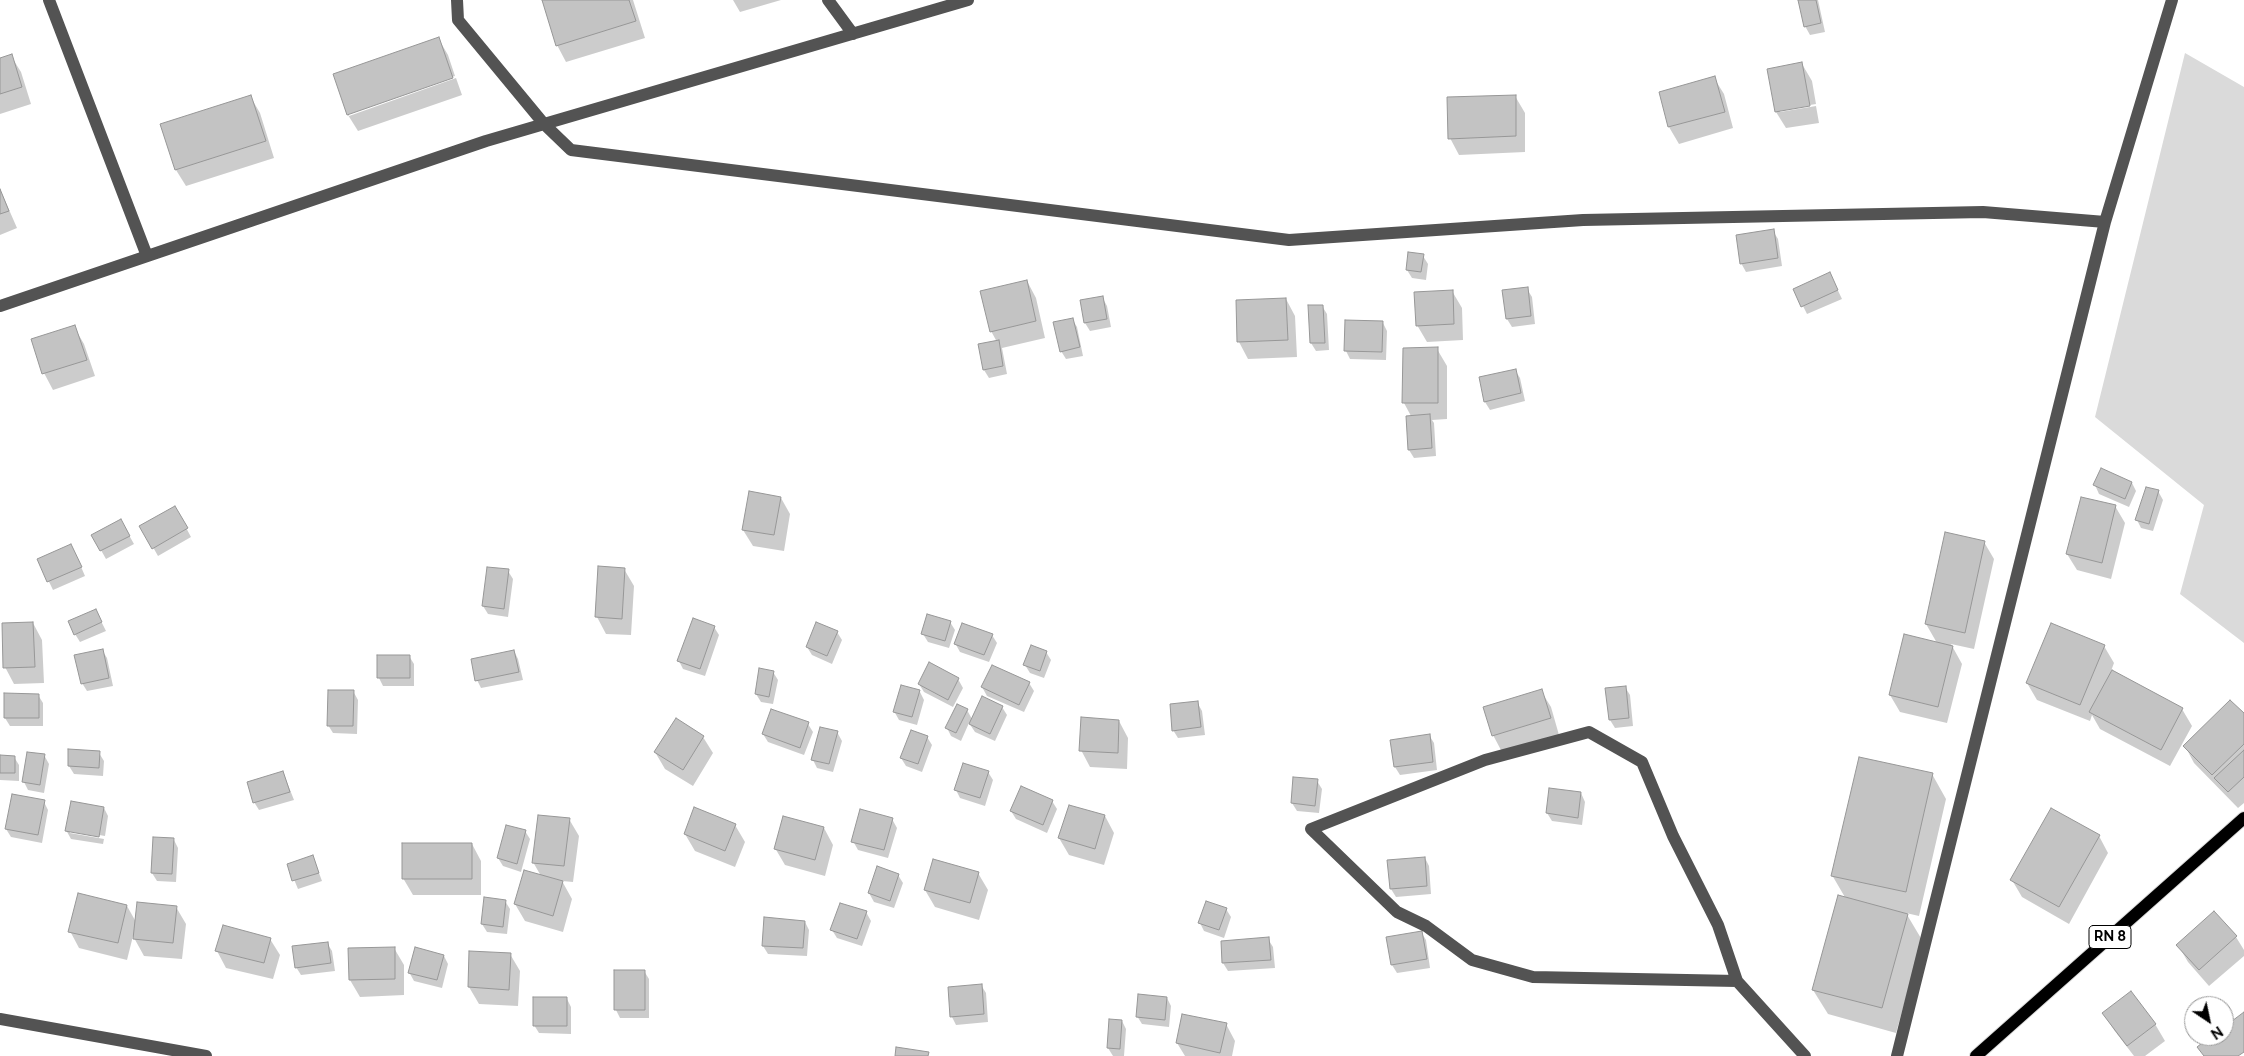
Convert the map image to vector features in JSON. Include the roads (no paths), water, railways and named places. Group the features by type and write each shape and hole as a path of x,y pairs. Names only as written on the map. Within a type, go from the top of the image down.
{"main road":[{"name":"RN 8","path":"1976,1056 2244,818"}],"street":[{"path":"49,0 147,256"},
{"path":"457,0 458,20 544,124 571,150 1289,240 1594,220 1983,212 2105,222"},
{"path":"828,0 853,34"},
{"path":"0,306 486,141 968,0"},
{"path":"1897,1056 2105,222 2172,0"},
{"path":"1737,981 1532,977 1472,960 1426,926 1397,912 1311,829 1485,760 1589,732 1642,762 1673,836 1718,925 1737,981 1806,1056"},
{"path":"0,1019 206,1056"}]}
